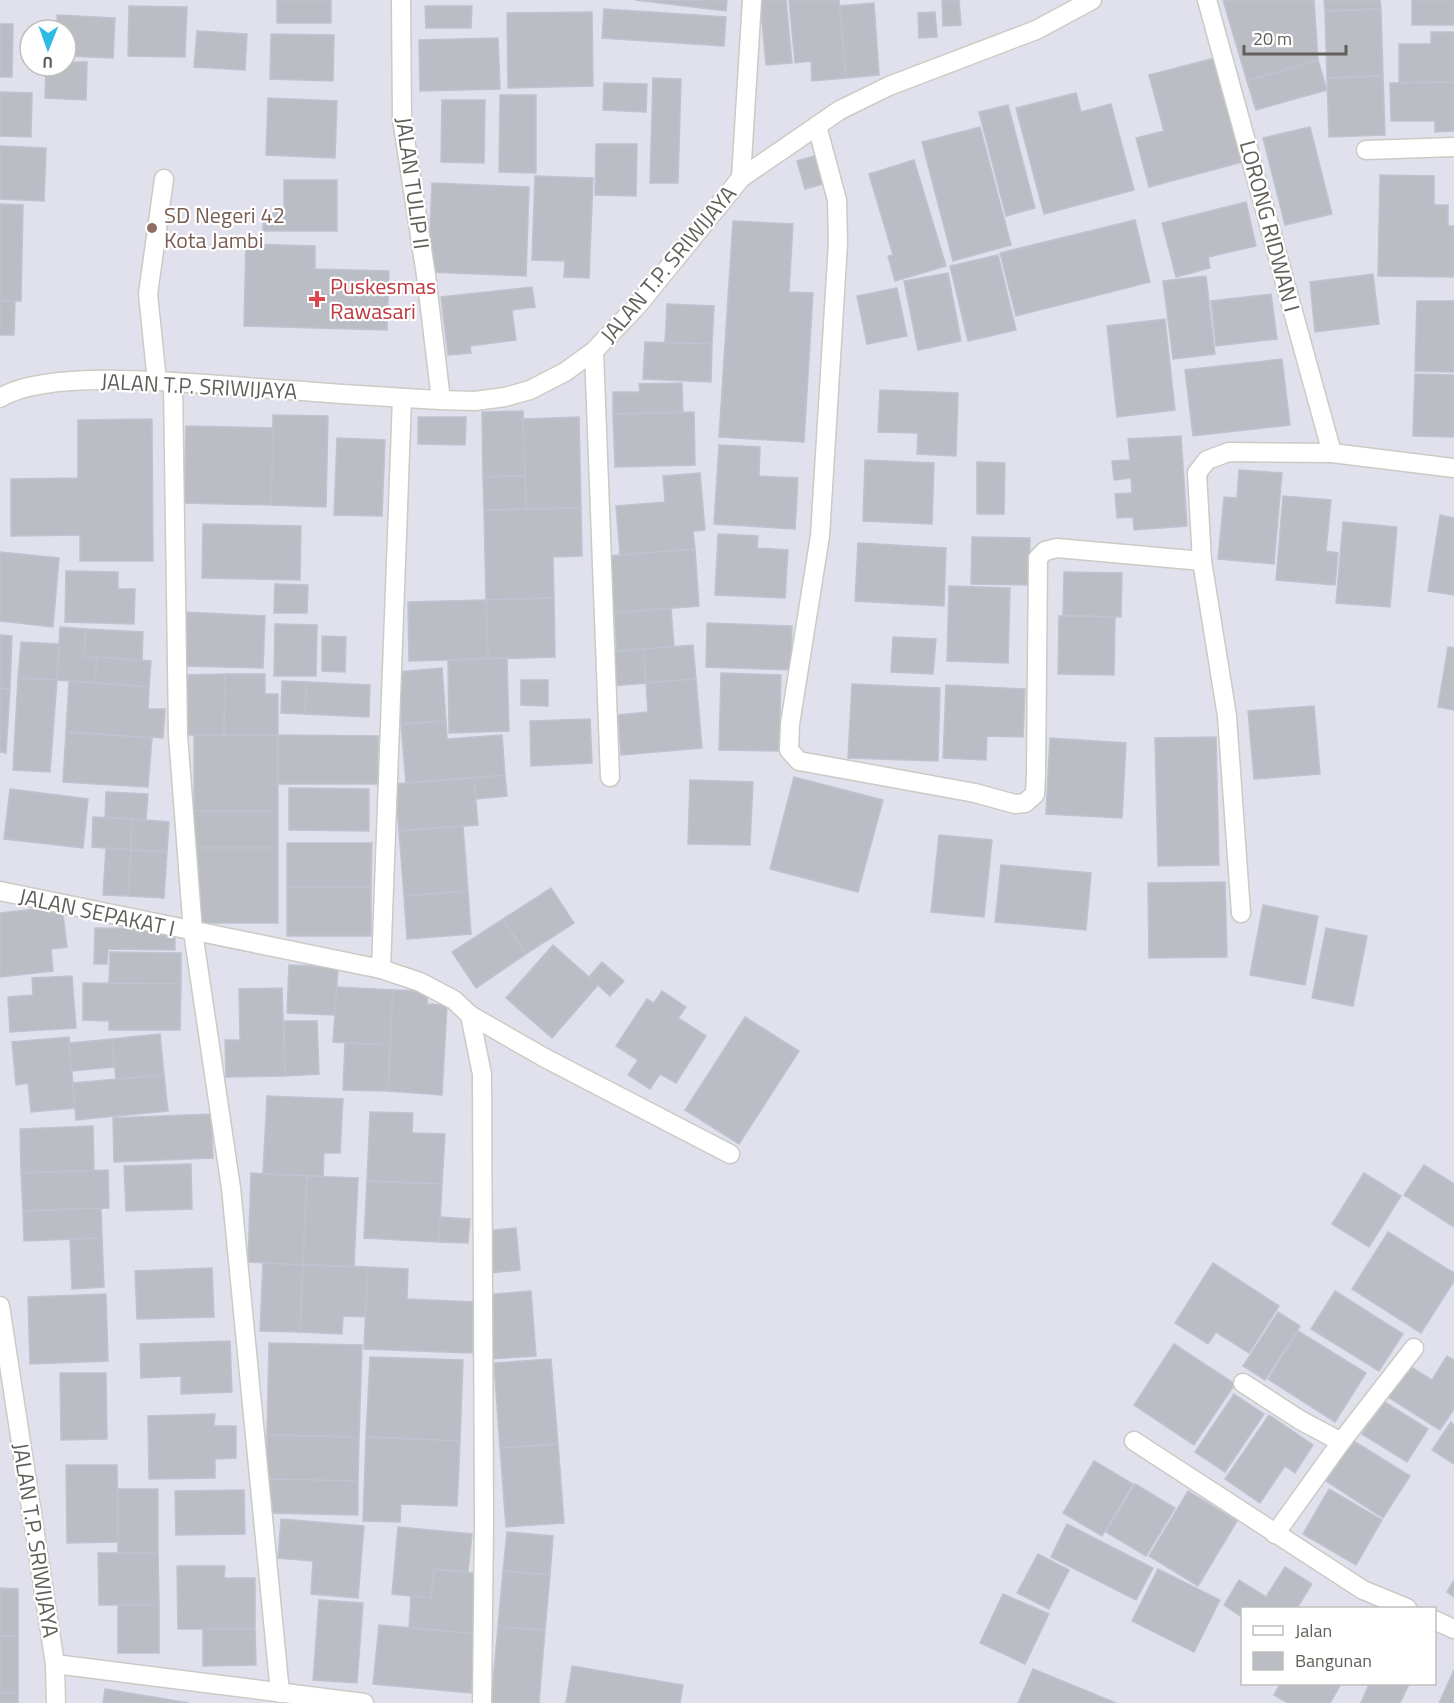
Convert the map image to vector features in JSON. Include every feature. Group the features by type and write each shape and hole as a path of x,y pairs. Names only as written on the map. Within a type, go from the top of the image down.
{"street":[{"name":"JALAN TULIP II","path":"401,0 402,119 426,275 441,400"},
{"path":"741,178 752,0"},
{"name":"JALAN T.P. SRIWIJAYA","path":"0,398 31,386 72,381 165,381 475,401 530,390 565,372 594,351 638,305 741,178 840,110 889,86 1036,30 1092,0"},
{"name":"LORONG RIDWAN I","path":"1208,0 1332,453"},
{"path":"817,126 837,200 838,243 820,536 790,724 789,750 799,761 975,793 1015,804 1025,803 1035,794 1038,558 1045,551 1058,548 1202,561"},
{"path":"1366,150 1454,147"},
{"path":"164,179 148,294 165,381 177,735 194,932 231,1188 280,1693"},
{"path":"594,351 610,777"},
{"path":"381,969 402,398"},
{"path":"1241,913 1227,716 1202,561 1197,473 1207,460 1229,452 1332,453 1454,468"},
{"name":"JALAN SEPAKAT I","path":"0,891 381,969 420,982 454,1000 470,1015 545,1058 730,1154"},
{"path":"470,1015 482,1074 484,1498 482,1703"},
{"name":"JALAN T.P. SRIWIJAYA","path":"0,1306 55,1664 56,1703"},
{"path":"1275,1534 1341,1442 1414,1348"},
{"path":"1243,1383 1300,1420 1341,1442"},
{"path":"1134,1441 1363,1590 1405,1607"},
{"path":"1436,1621 1454,1629"},
{"path":"55,1664 364,1703"}],"building":[{"path":"277,0 331,0 331,23 277,23"},
{"path":"635,0 727,0 726,11"},
{"path":"760,0 786,0 792,63 766,65"},
{"path":"789,0 839,0 846,78 812,81 811,61 795,63"},
{"path":"942,0 959,0 961,25 943,26"},
{"path":"1223,0 1314,0 1318,60 1247,81"},
{"path":"1324,0 1380,0 1381,9 1325,11"},
{"path":"1412,0 1454,0 1454,25 1412,25"},
{"path":"874,3 879,75 846,78 840,6"},
{"path":"129,6 187,7 185,57 128,56"},
{"path":"425,6 472,6 471,28 426,28"},
{"path":"604,9 726,17 724,46 602,38"},
{"path":"1381,9 1383,76 1327,78 1325,11"},
{"path":"592,12 593,86 508,88 507,13"},
{"path":"935,12 937,37 919,38 918,13"},
{"path":"57,15 115,18 113,58 78,57 78,18 57,18"},
{"path":"0,24 13,24 12,77 0,77"},
{"path":"197,31 247,34 245,70 194,67"},
{"path":"1431,32 1454,32 1454,82 1399,83 1399,44 1431,44"},
{"path":"271,34 334,35 333,81 270,79"},
{"path":"498,38 500,89 420,91 419,40"},
{"path":"1215,58 1242,162 1149,187 1136,138 1164,131 1149,75"},
{"path":"1318,60 1327,90 1256,110 1247,81"},
{"path":"78,62 87,62 86,100 45,98 46,78 78,78"},
{"path":"1383,76 1385,135 1329,137 1327,78"},
{"path":"653,78 681,79 678,183 650,183"},
{"path":"1454,82 1454,131 1435,132 1435,121 1391,121 1390,83"},
{"path":"604,83 647,84 646,112 603,110"},
{"path":"0,92 32,93 31,137 0,136"},
{"path":"1076,93 1081,112 1111,104 1134,190 1044,214 1016,108"},
{"path":"500,95 536,95 536,173 499,172"},
{"path":"268,98 337,101 335,158 266,155"},
{"path":"442,100 485,100 484,163 441,162"},
{"path":"1008,105 1035,208 1006,216 979,112"},
{"path":"980,127 1011,245 953,261 922,142"},
{"path":"1310,127 1332,214 1285,225 1263,138"},
{"path":"596,144 637,144 636,196 595,195"},
{"path":"0,146 46,148 44,201 0,199"},
{"path":"818,155 826,183 805,189 797,161"},
{"path":"914,160 946,266 895,281 888,256 893,255 869,174"},
{"path":"1380,175 1434,176 1434,205 1448,205 1448,226 1454,226 1454,277 1378,276"},
{"path":"535,176 593,178 589,278 564,277 565,261 532,260"},
{"path":"284,180 337,180 337,231 263,231 263,213 284,213"},
{"path":"432,183 529,187 526,276 428,272"},
{"path":"1246,202 1256,246 1208,257 1210,268 1176,277 1162,223"},
{"path":"0,204 23,205 21,301 0,301"},
{"path":"1135,220 1150,282 1016,316 1000,253"},
{"path":"733,221 793,224 789,292 813,293 804,442 719,437"},
{"name":"Puskesmas Rawasari","path":"246,244 315,246 315,269 389,271 387,330 244,326"},
{"path":"998,255 1016,330 968,341 950,266"},
{"path":"948,273 961,341 918,350 904,281"},
{"path":"1373,274 1379,324 1315,332 1310,282"},
{"path":"1206,276 1215,354 1173,359 1163,281"},
{"path":"532,287 535,307 512,310 516,340 470,346 471,353 448,355 441,297"},
{"path":"897,288 907,336 867,344 857,296"},
{"path":"1271,294 1277,339 1216,346 1211,301"},
{"path":"0,301 15,301 14,335 0,335"},
{"path":"1417,301 1454,301 1454,372 1415,371"},
{"path":"667,304 714,306 712,344 665,342"},
{"path":"1165,319 1175,410 1117,417 1107,326"},
{"path":"645,342 712,344 711,382 643,379"},
{"path":"1282,359 1290,425 1193,436 1185,370"},
{"path":"1415,374 1454,375 1454,437 1413,436"},
{"path":"682,383 683,413 613,414 613,392 640,392 639,384"},
{"path":"880,390 958,393 956,456 917,454 918,433 878,432"},
{"path":"523,411 525,476 483,477 482,412"},
{"path":"694,412 695,465 615,467 613,414"},
{"path":"273,415 328,416 326,507 271,505"},
{"path":"418,417 466,417 465,445 418,444"},
{"path":"579,417 581,508 526,509 523,419"},
{"path":"152,419 153,561 80,561 80,535 11,536 11,479 78,478 78,420"},
{"path":"186,426 273,428 271,505 184,503"},
{"path":"1181,436 1187,526 1134,530 1133,517 1117,518 1115,494 1132,493 1131,478 1114,480 1112,461 1130,460 1128,439"},
{"path":"337,438 385,440 382,516 334,515"},
{"path":"719,445 760,447 759,476 798,478 795,529 714,524"},
{"path":"865,460 934,463 932,524 863,521"},
{"path":"977,462 1005,463 1004,514 977,514"},
{"path":"1239,470 1282,473 1274,564 1218,559 1224,497 1237,498"},
{"path":"700,473 705,530 693,531 695,549 620,555 616,506 665,502 663,476"},
{"path":"525,476 526,509 484,510 483,477"},
{"path":"1283,496 1331,500 1326,551 1338,553 1335,585 1276,580"},
{"path":"581,508 582,556 553,557 554,598 486,600 484,510"},
{"path":"1440,515 1454,518 1454,595 1428,591"},
{"path":"1343,522 1397,527 1390,607 1336,603"},
{"path":"203,524 301,526 300,580 202,578"},
{"path":"718,534 758,536 757,548 788,550 785,598 715,595"},
{"path":"972,537 1030,538 1029,585 971,584"},
{"path":"858,543 946,548 944,606 855,601"},
{"path":"695,549 699,606 614,613 609,556"},
{"path":"0,552 59,558 53,627 0,621"},
{"path":"66,571 118,572 118,589 135,589 134,624 65,622"},
{"path":"1064,572 1122,573 1121,617 1063,615"},
{"path":"275,584 308,585 307,613 274,613"},
{"path":"949,586 1010,588 1008,663 947,661"},
{"path":"554,598 555,657 488,659 486,600"},
{"path":"486,600 488,659 409,661 408,602"},
{"path":"671,608 674,646 617,652 614,613"},
{"path":"183,612 265,616 263,668 182,666"},
{"path":"1059,616 1115,617 1114,675 1058,674"},
{"path":"707,623 792,626 791,670 706,667"},
{"path":"275,624 317,625 316,676 274,676"},
{"path":"60,627 86,629 84,657 97,657 95,683 57,680"},
{"path":"86,629 143,632 142,660 84,657"},
{"path":"0,635 12,636 10,689 0,688"},
{"path":"322,636 346,637 345,672 322,671"},
{"path":"893,637 936,639 933,674 891,672"},
{"path":"21,642 59,644 57,680 18,678"},
{"path":"693,645 696,679 646,683 643,649"},
{"path":"1448,647 1454,648 1454,710 1438,707"},
{"path":"643,649 646,683 612,686 609,652"},
{"path":"97,657 151,661 149,687 95,683"},
{"path":"507,658 509,731 449,733 448,660"},
{"path":"442,668 446,721 401,724 397,672"},
{"path":"721,673 781,675 779,751 719,750"},
{"path":"225,674 224,735 183,735 184,675"},
{"path":"225,674 265,674 265,694 278,694 278,735 224,735"},
{"path":"18,678 57,680 50,772 13,770"},
{"path":"696,679 702,748 621,755 618,715 648,712 646,683"},
{"path":"521,680 548,680 548,706 521,705"},
{"path":"69,681 149,687 148,709 165,709 163,738 66,732"},
{"path":"282,681 307,682 305,714 281,713"},
{"path":"307,682 370,685 369,717 305,714"},
{"path":"852,684 940,688 938,761 848,758"},
{"path":"946,685 1025,689 1023,737 987,736 986,760 943,758"},
{"path":"0,688 10,689 6,753 0,752"},
{"path":"1314,706 1320,774 1254,779 1248,711"},
{"path":"590,719 592,763 531,766 530,721"},
{"path":"446,721 447,739 502,735 505,775 406,783 401,724"},
{"path":"66,732 152,738 148,787 63,782"},
{"path":"194,735 278,735 278,811 194,811"},
{"path":"278,735 378,736 378,784 278,784"},
{"path":"1216,737 1219,865 1158,866 1155,738"},
{"path":"1050,738 1126,743 1122,818 1046,814"},
{"path":"505,775 507,796 476,799 474,778"},
{"path":"794,777 883,800 858,892 770,869"},
{"path":"474,778 478,825 399,831 395,784"},
{"path":"690,780 753,782 750,845 688,844"},
{"path":"289,788 369,789 369,831 289,830"},
{"path":"10,789 88,799 83,848 4,839"},
{"path":"106,792 148,794 146,820 105,818"},
{"path":"194,811 278,811 278,848 194,848"},
{"path":"93,817 132,819 131,850 92,847"},
{"path":"132,819 169,822 167,852 131,850"},
{"path":"463,826 468,891 404,896 399,831"},
{"path":"939,835 992,840 984,917 931,912"},
{"path":"287,843 372,843 371,887 287,887"},
{"path":"106,848 131,850 128,896 103,895"},
{"path":"194,848 278,848 278,923 194,923"},
{"path":"131,850 167,852 164,898 128,896"},
{"path":"1001,865 1091,873 1086,930 995,922"},
{"path":"1225,882 1227,957 1149,958 1148,883"},
{"path":"287,887 371,887 371,936 287,936"},
{"path":"551,888 574,923 526,954 503,919"},
{"path":"468,891 471,934 407,939 404,896"},
{"path":"1263,905 1318,916 1305,985 1250,975"},
{"path":"62,906 67,947 51,949 53,971 0,977 0,913"},
{"path":"503,919 526,954 476,988 452,952"},
{"path":"95,928 175,929 175,950 108,949 107,964 94,964"},
{"path":"1326,928 1367,936 1353,1006 1312,998"},
{"path":"553,945 598,985 552,1038 506,998"},
{"path":"110,952 181,953 181,984 109,983"},
{"path":"602,962 624,981 610,996 589,977"},
{"path":"289,965 338,967 335,1015 287,1013"},
{"path":"72,976 76,1028 10,1032 8,997 33,995 32,978"},
{"path":"83,983 181,984 180,1030 109,1030 109,1021 83,1020"},
{"path":"337,987 393,990 390,1045 333,1042"},
{"path":"282,988 285,1076 226,1077 225,1040 240,1040 239,989"},
{"path":"393,990 428,991 427,1004 447,1005 442,1095 388,1091"},
{"path":"662,991 686,1007 678,1018 706,1036 676,1083 660,1074 650,1089 628,1075 638,1060 616,1046 647,999 654,1003"},
{"path":"745,1017 799,1051 739,1144 685,1110"},
{"path":"284,1021 317,1021 319,1074 285,1076"},
{"path":"160,1034 164,1075 116,1079 112,1039"},
{"path":"69,1037 75,1108 31,1112 28,1083 16,1085 12,1042"},
{"path":"112,1039 114,1067 71,1071 69,1043"},
{"path":"345,1043 390,1045 388,1091 343,1090"},
{"path":"164,1075 168,1111 76,1120 73,1083"},
{"path":"267,1096 343,1099 340,1153 324,1153 323,1176 263,1174"},
{"path":"370,1112 413,1113 412,1133 445,1134 442,1184 367,1181"},
{"path":"211,1114 213,1158 114,1162 113,1118"},
{"path":"93,1126 94,1171 21,1173 20,1129"},
{"path":"191,1164 192,1209 126,1211 124,1166"},
{"path":"1424,1165 1454,1184 1454,1227 1404,1195"},
{"path":"108,1170 109,1208 23,1211 21,1173"},
{"path":"251,1173 307,1176 303,1265 248,1262"},
{"path":"1364,1173 1401,1196 1369,1247 1332,1224"},
{"path":"307,1176 358,1178 354,1267 303,1265"},
{"path":"367,1181 442,1184 439,1242 364,1238"},
{"path":"101,1208 102,1238 24,1241 23,1211"},
{"path":"440,1217 470,1219 468,1243 439,1242"},
{"path":"516,1228 520,1270 489,1273 486,1231"},
{"path":"1388,1232 1454,1273 1454,1281 1421,1333 1352,1289"},
{"path":"102,1238 104,1287 72,1289 70,1239"},
{"path":"263,1263 303,1265 300,1332 260,1331"},
{"path":"1213,1263 1279,1306 1249,1353 1216,1332 1208,1344 1175,1323"},
{"path":"303,1265 368,1267 366,1317 343,1316 342,1334 300,1332"},
{"path":"368,1267 408,1269 407,1299 474,1302 472,1353 364,1349"},
{"path":"212,1268 214,1317 137,1319 135,1271"},
{"path":"531,1291 536,1356 490,1359 485,1295"},
{"path":"1335,1291 1403,1334 1379,1371 1311,1329"},
{"path":"106,1294 108,1361 30,1364 28,1297"},
{"path":"1278,1312 1300,1326 1265,1380 1243,1366"},
{"path":"1298,1331 1366,1373 1335,1422 1268,1379"},
{"path":"230,1341 232,1392 181,1394 181,1376 141,1378 140,1344"},
{"path":"269,1343 362,1345 359,1437 267,1435"},
{"path":"1174,1344 1235,1384 1194,1445 1134,1405"},
{"path":"1447,1356 1454,1360 1454,1409 1440,1430 1388,1397 1408,1365 1432,1380"},
{"path":"370,1357 463,1360 460,1441 366,1437"},
{"path":"551,1359 558,1444 500,1448 494,1363"},
{"path":"60,1373 106,1373 107,1439 61,1440"},
{"path":"1234,1394 1264,1414 1225,1472 1195,1452"},
{"path":"1383,1401 1428,1429 1407,1462 1362,1434"},
{"path":"215,1414 214,1426 236,1426 236,1458 215,1459 215,1478 149,1479 148,1416"},
{"path":"1269,1415 1313,1445 1295,1473 1285,1466 1260,1503 1225,1479"},
{"path":"1451,1422 1454,1425 1454,1464 1432,1450"},
{"path":"267,1435 359,1437 358,1481 266,1479"},
{"path":"366,1437 460,1441 457,1506 401,1504 400,1522 363,1521"},
{"path":"1352,1440 1410,1476 1383,1518 1326,1481"},
{"path":"558,1444 564,1523 506,1527 500,1448"},
{"path":"1094,1461 1133,1484 1102,1536 1063,1513"},
{"path":"66,1465 117,1465 118,1542 67,1543"},
{"path":"266,1479 358,1481 358,1515 265,1513"},
{"path":"1135,1484 1175,1508 1146,1556 1106,1532"},
{"path":"118,1489 158,1489 158,1553 118,1553"},
{"path":"1329,1489 1382,1520 1356,1565 1303,1534"},
{"path":"244,1490 245,1534 176,1535 175,1491"},
{"path":"1188,1491 1237,1521 1198,1586 1149,1556"},
{"path":"281,1519 364,1526 358,1598 311,1594 313,1561 278,1558"},
{"path":"1067,1524 1153,1568 1136,1600 1051,1557"},
{"path":"398,1527 472,1534 468,1572 434,1569 431,1598 392,1594"},
{"path":"507,1532 553,1536 550,1575 503,1571"},
{"path":"98,1553 158,1553 159,1605 99,1605"},
{"path":"1038,1554 1069,1570 1049,1609 1017,1593"},
{"path":"177,1566 225,1566 224,1578 255,1578 255,1629 178,1629"},
{"path":"1285,1567 1312,1584 1298,1607 1241,1607 1241,1616 1224,1605 1239,1580 1266,1597"},
{"path":"434,1569 482,1574 477,1634 409,1628 411,1596 431,1598"},
{"path":"1158,1569 1220,1600 1194,1652 1132,1621"},
{"path":"503,1571 550,1575 545,1630 498,1627"},
{"path":"1454,1580 1454,1597 1447,1592"},
{"path":"0,1588 18,1589 18,1636 0,1636"},
{"path":"1003,1594 1049,1614 1025,1664 980,1643"},
{"path":"319,1600 363,1603 357,1683 313,1680"},
{"path":"118,1605 159,1605 159,1653 118,1653"},
{"path":"379,1625 477,1634 471,1693 373,1684"},
{"path":"498,1627 545,1630 539,1703 491,1703"},
{"path":"203,1629 255,1629 256,1665 203,1666"},
{"path":"0,1636 18,1636 18,1693 0,1693"},
{"path":"572,1666 683,1685 680,1703 566,1703"},
{"path":"1033,1669 1116,1703 1018,1703"},
{"path":"1454,1670 1454,1703 1439,1703"},
{"path":"1279,1685 1340,1685 1330,1703 1288,1703 1274,1695"},
{"path":"1369,1685 1409,1685 1400,1703 1361,1703"},
{"path":"105,1689 189,1703 103,1703"},
{"path":"0,1693 18,1693 18,1703 0,1703"}],"place":[{"name":"SD Negeri 42 Kota Jambi","path":"152,228"},
{"name":"Puskesmas Rawasari","path":"317,299"}]}
